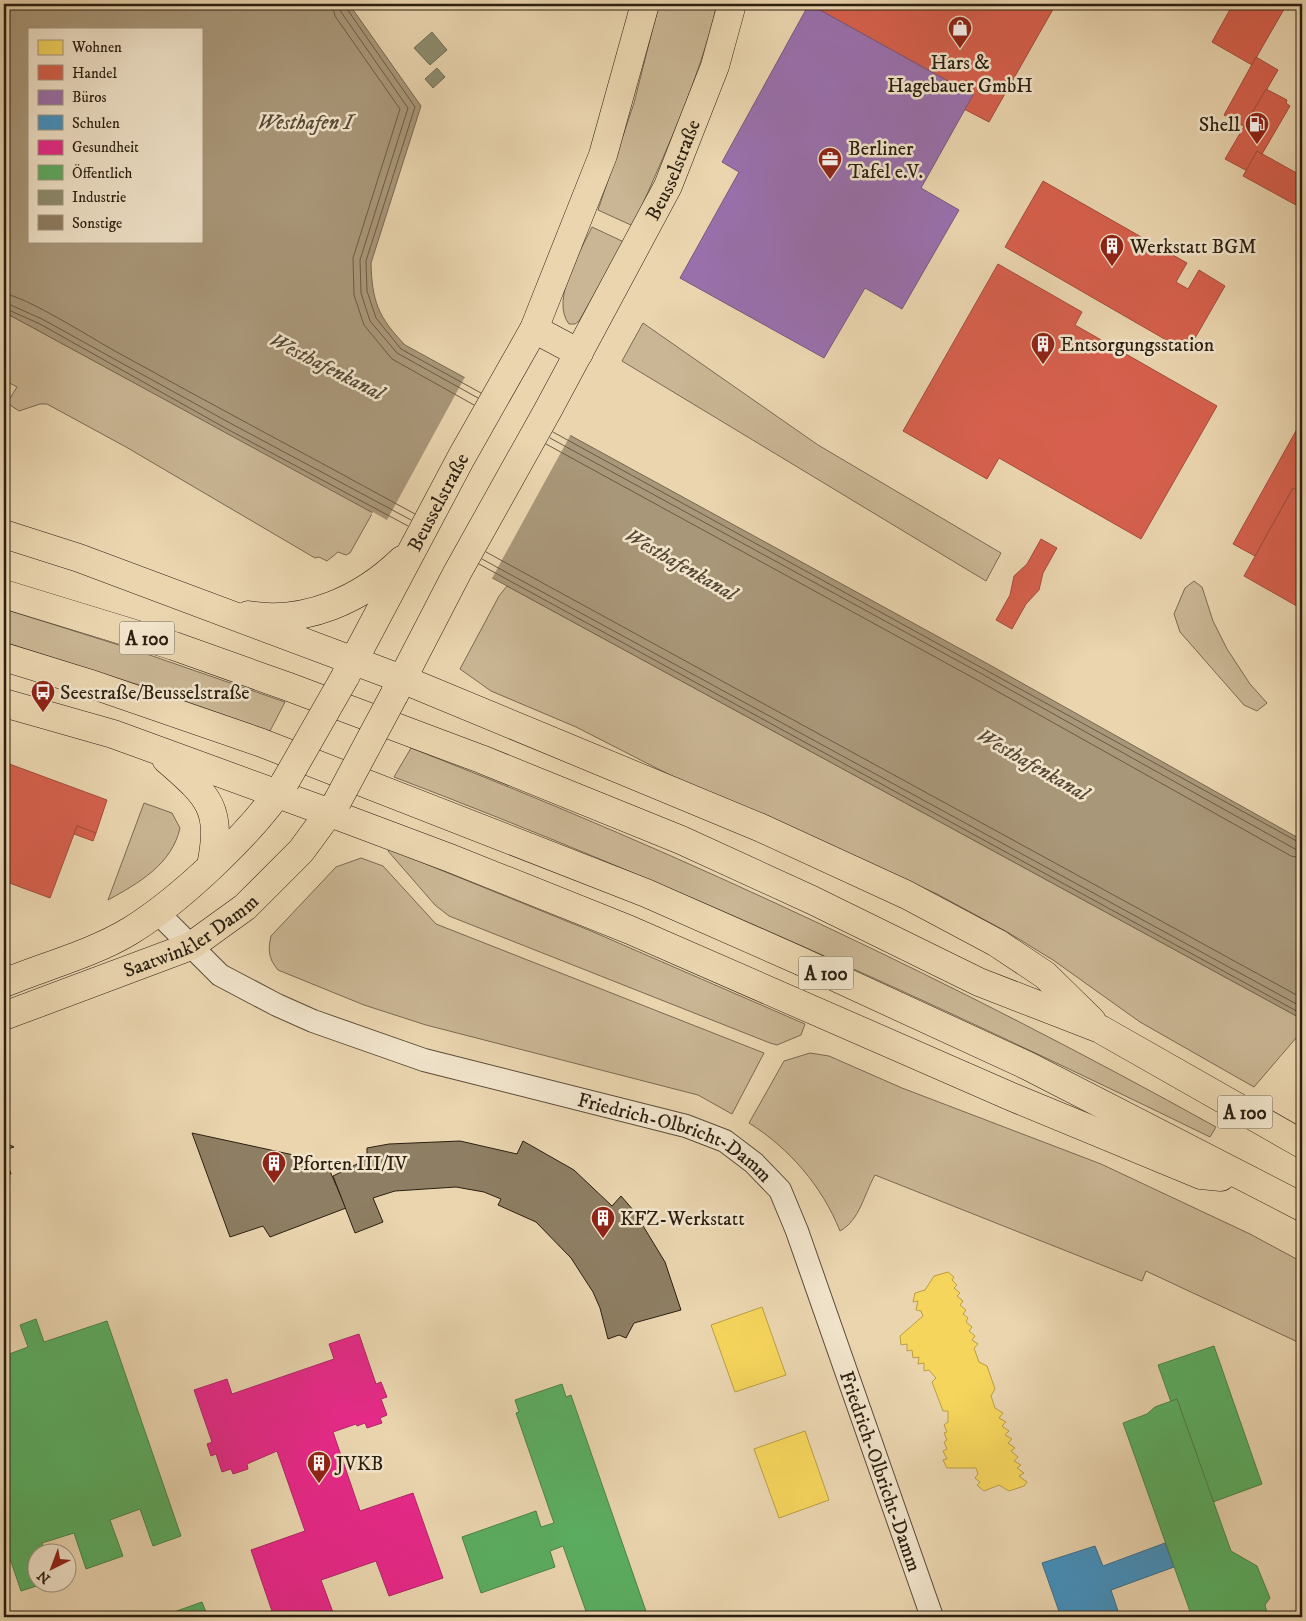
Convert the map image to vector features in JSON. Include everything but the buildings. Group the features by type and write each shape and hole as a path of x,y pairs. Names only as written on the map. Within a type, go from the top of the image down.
{"main road":[{"name":"Beusselstraße","path":"282,788 350,669 461,458 534,329 603,155 645,4"},
{"name":"Beusselstraße","path":"398,687 457,573 548,410 668,186 715,66 732,4"},
{"path":"534,329 579,353"},
{"path":"4,534 79,558 221,611 350,669 732,815 907,895 997,943 1044,974 1100,1029"},
{"path":"221,611 263,618 307,613 331,606 353,597 381,579 414,549"},
{"name":"A 100","path":"4,594 210,659 490,763 681,840 812,900 979,982 1100,1029 1302,1144"},
{"name":"A 100","path":"4,657 88,683 262,743 646,893 798,960 1028,1066 1302,1207"},
{"name":"Saatwinkler Damm","path":"4,1016 191,946 245,907 301,851 334,807 398,687"},
{"path":"4,703 96,729 282,788 334,807 450,858 630,930 1012,1097 1201,1175 1251,1180"},
{"path":"155,749 200,788 207,800 216,832 210,866"},
{"name":"Saatwinkler Damm","path":"4,983 101,946 130,931 157,912 210,866 282,788"}],"street":[{"name":"Friedrich-Olbricht-Damm","path":"157,912 220,975 276,1005 338,1031 424,1060 686,1126 725,1141 754,1163 780,1190 797,1231 932,1617"}],"shaded area":[{"path":"659,4 717,4 710,33 691,89 633,226 598,210 634,103"},
{"path":"592,227 624,242 579,321 575,324 569,324 564,314 565,289 575,261"},
{"path":"4,312 373,512 350,553 346,555 338,552 327,561 319,557 315,558 126,447 47,404 40,404 19,411 7,403 17,387 4,380"},
{"path":"643,323 818,445 1001,553 986,581 622,361"},
{"path":"1194,581 1202,587 1213,621 1227,649 1250,684 1267,703 1257,711 1244,705 1180,632 1174,614 1185,588"},
{"path":"507,586 1302,1019 1302,1031 1254,1087 1140,1022 1053,960 1009,933 937,894 672,776 576,727 491,691 460,669 499,596"},
{"path":"4,609 141,652 285,702 270,731 139,685 4,642"},
{"path":"411,748 617,833 719,877 820,924 1020,1022 1216,1127 1210,1137 1009,1040 704,903 394,777"},
{"path":"144,803 172,813 180,828 176,841 170,852 153,871 131,887 108,900"},
{"path":"389,849 591,931 805,1024 801,1035 777,1045 770,1043 449,916 435,905 388,851"},
{"path":"361,858 383,866 436,924 764,1053 732,1114 698,1095 426,1025 364,1005 278,970 272,962 270,954 271,936 336,867"},
{"path":"810,1053 829,1056 902,1088 1101,1164 1250,1234 1302,1262 1302,1344 1146,1271 1142,1281 875,1175 857,1213 847,1226 840,1231 824,1199 803,1170 778,1144 749,1123 784,1061"}],"water":[{"path":"4,4 349,4 421,106 371,263 373,288 378,308 388,326 405,345 988,664 1302,840 1302,1019 4,312"}],"pier":[{"path":"459,372 571,434 491,580 371,514 373,512 387,520 465,377"}],"place":[{"name":"Hars & Hagebauer GmbH","path":"960,49"},
{"name":"Shell","path":"1257,145"},
{"name":"Berliner Tafel e.V.","path":"830,180"},
{"name":"Werkstatt BGM","path":"1112,267"},
{"name":"Entsorgungsstation","path":"1043,365"},
{"name":"Seestraße/Beusselstraße","path":"43,713"},
{"name":"Pforten III/IV","path":"274,1184"},
{"name":"KFZ-Werkstatt","path":"603,1239"},
{"name":"JVKB","path":"319,1484"}],"water label":[{"name":"Westhafen I","path":"305,122"},
{"name":"Westhafenkanal","path":"327,366"},
{"name":"Westhafenkanal","path":"681,564"},
{"name":"Westhafenkanal","path":"1033,764"}]}
